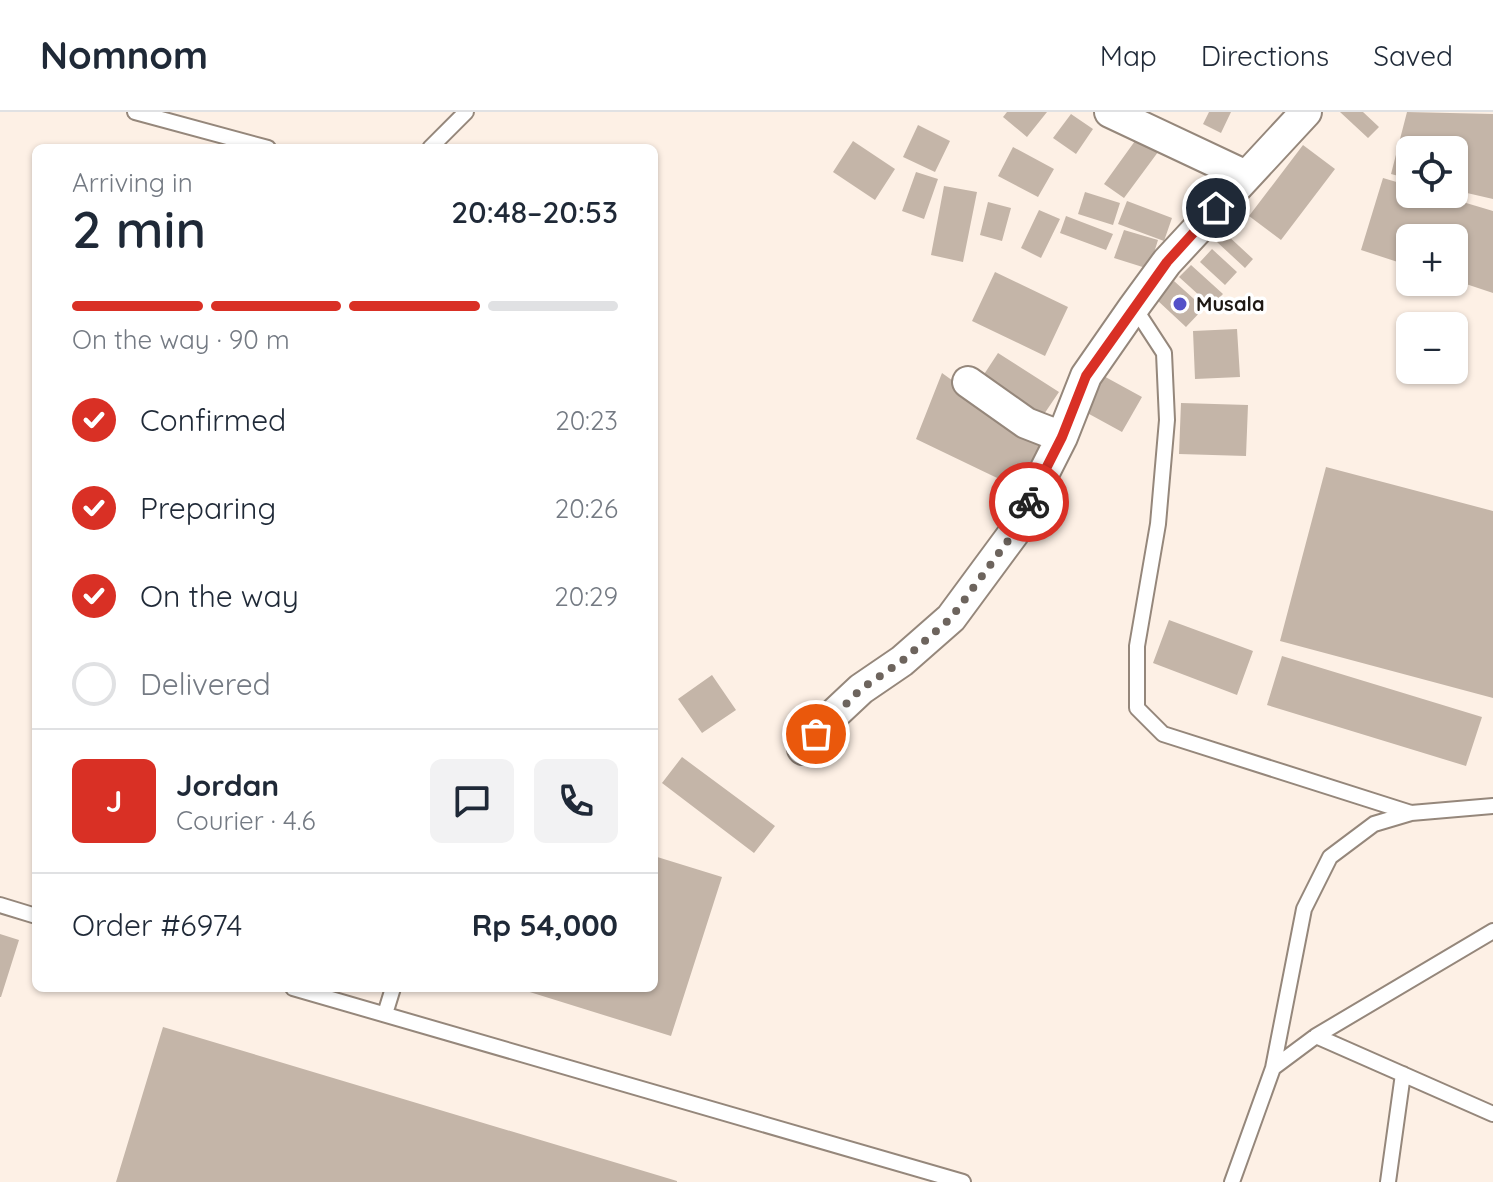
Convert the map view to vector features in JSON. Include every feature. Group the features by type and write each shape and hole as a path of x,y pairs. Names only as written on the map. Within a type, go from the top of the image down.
{"street":[{"path":"1110,112 1246,176"},
{"path":"803,749 861,689 902,661 951,618 1013,534 1062,437 1086,376 1134,307 1167,262 1306,112"},
{"path":"968,382 1026,423 1062,437"}],"lane":[{"path":"135,112 253,144"},
{"path":"434,144 466,112"},
{"path":"1134,307 1164,353 1167,420 1158,524 1137,646 1137,708 1163,734 1411,813"},
{"path":"1232,1182 1273,1068 1304,909 1330,857 1374,824 1411,813 1493,806"},
{"path":"0,905 32,915"},
{"path":"1273,1068 1316,1036 1493,931"},
{"path":"307,992 963,1182"},
{"path":"385,1014 392,992"},
{"path":"1316,1036 1493,1114"},
{"path":"1388,1182 1403,1074"}],"building":[{"path":"1007,112 1047,112 1027,137 1003,117"},
{"path":"1209,112 1231,112 1221,133 1203,124"},
{"path":"1340,112 1363,112 1379,127 1368,138"},
{"path":"1407,112 1493,114 1493,199 1468,193 1468,136 1401,136"},
{"path":"1071,114 1093,129 1076,154 1053,138"},
{"path":"918,125 950,141 935,172 903,157"},
{"path":"1140,134 1161,148 1124,198 1104,184"},
{"path":"853,141 895,169 875,200 833,172"},
{"path":"1303,145 1335,169 1281,240 1249,216"},
{"path":"1013,147 1054,169 1038,197 998,176"},
{"path":"1396,155 1396,175 1391,174"},
{"path":"916,172 938,179 924,219 902,211"},
{"path":"1383,178 1396,182 1396,208 1468,208 1468,204 1493,211 1493,293 1468,285 1468,224 1396,224 1396,261 1361,250"},
{"path":"944,186 977,192 963,262 931,255"},
{"path":"1085,192 1120,203 1113,225 1078,214"},
{"path":"1127,201 1172,218 1164,241 1118,224"},
{"path":"988,202 1011,208 1002,241 980,235"},
{"path":"1039,210 1060,219 1041,258 1021,248"},
{"path":"1066,216 1113,234 1106,250 1060,233"},
{"path":"1124,230 1158,240 1149,269 1114,258"},
{"path":"1225,233 1253,259 1245,268 1217,242"},
{"path":"1212,249 1237,272 1225,285 1200,262"},
{"path":"1191,265 1223,294 1211,306 1179,277"},
{"path":"995,272 1068,307 1045,356 972,321"},
{"name":"Musala","path":"1174,281 1204,308 1186,327 1157,300"},
{"path":"1237,329 1240,377 1195,379 1193,331"},
{"path":"998,353 1059,392 1038,423 977,385"},
{"path":"942,373 1044,446 1022,490 916,439"},
{"path":"1100,374 1142,397 1122,432 1080,409"},
{"path":"1181,403 1248,405 1246,456 1179,454"},
{"path":"1326,467 1493,511 1493,698 1280,641"},
{"path":"1169,620 1253,651 1237,695 1153,663"},
{"path":"1282,656 1482,717 1466,766 1267,705"},
{"path":"712,675 736,710 702,733 678,699"},
{"path":"682,757 775,826 754,853 662,783"},
{"path":"658,857 722,877 671,1036 530,992 658,992"},
{"path":"0,934 19,940 1,997 0,997"},
{"path":"163,1027 677,1181 677,1182 116,1182"}],"way so far":[{"path":"816,734 861,689 902,661 951,618 1013,534 1029,502"}],"place":[{"name":"Musala","path":"1180,304"}],"route":[{"path":"1029,502 1062,437 1086,376 1167,262 1216,208"}]}
